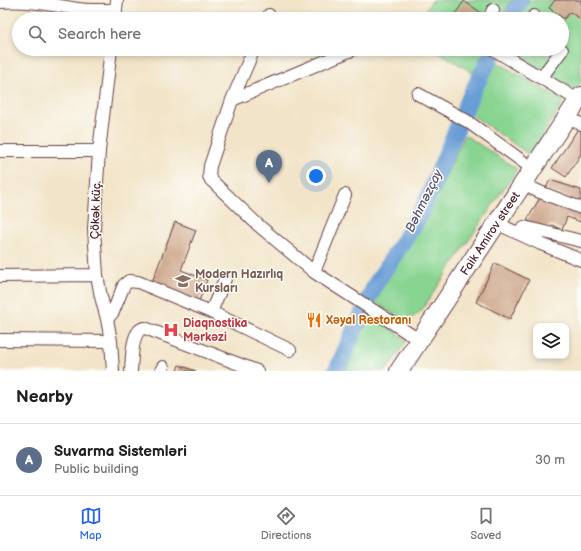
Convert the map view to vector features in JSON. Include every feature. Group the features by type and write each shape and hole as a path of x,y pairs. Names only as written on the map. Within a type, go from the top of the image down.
{"highway":[{"name":"Faik Amirov street","path":"399,371 533,168 574,121 580,98"}],"street":[{"path":"0,2 12,0 52,4 73,9 116,10"},
{"name":"Çökək küç.","path":"110,56 98,151 94,230 97,275 111,341 113,371"},
{"path":"251,56 232,100 210,166 209,176 211,180 258,225 314,272 419,340"},
{"path":"232,100 337,56"},
{"path":"509,56 541,78 580,98"},
{"path":"541,78 558,56"},
{"path":"418,94 467,121 533,168"},
{"path":"0,150 98,151"},
{"path":"522,184 581,208"},
{"path":"314,272 344,195"},
{"path":"496,223 581,260"},
{"path":"517,233 524,227 581,241"},
{"path":"0,276 97,275"},
{"path":"211,312 225,279"},
{"path":"107,319 113,312 124,285 129,281 138,282 211,312 290,350"},
{"path":"131,371 136,333 139,329 145,328 257,371"},
{"path":"0,340 111,341"}],"green space":[{"path":"433,0 511,0 505,12 424,12"},
{"path":"528,0 581,0 581,82 575,90 519,56 569,56 569,12 521,12"},
{"path":"445,56 482,56 473,73"},
{"path":"497,62 564,101 530,155 469,113"},
{"path":"465,135 517,169 421,311 411,318 401,318 373,300 426,218"},
{"path":"368,313 407,340 386,371 346,371"}],"building":[{"path":"555,0 581,0 581,15 579,18 570,12 554,12 549,8"},
{"path":"464,1 480,12 457,12"},
{"path":"578,129 581,130 581,154 566,177 552,168"},
{"path":"550,180 581,190 581,202 545,190"},
{"path":"541,196 581,210 581,222 567,217 562,230 552,225 544,229 527,220"},
{"path":"175,222 196,230 181,270 207,280 199,301 152,282"},
{"path":"495,263 529,280 510,319 476,302"},
{"path":"179,365 196,371 177,371"}],"waterway":[{"name":"Bəhməzçay","path":"515,12 521,0"},
{"name":"Bəhməzçay","path":"336,371 375,285 417,220 433,186 472,92 491,56"}],"place":[{"name":"Suvarma Sistemləri","path":"269,183"},
{"name":"Modern Hazırlıq Kursları","path":"183,281"},
{"name":"Xəyal Restoranı","path":"314,320"},
{"name":"Diaqnostika Mərkəzi","path":"171,330"}]}
